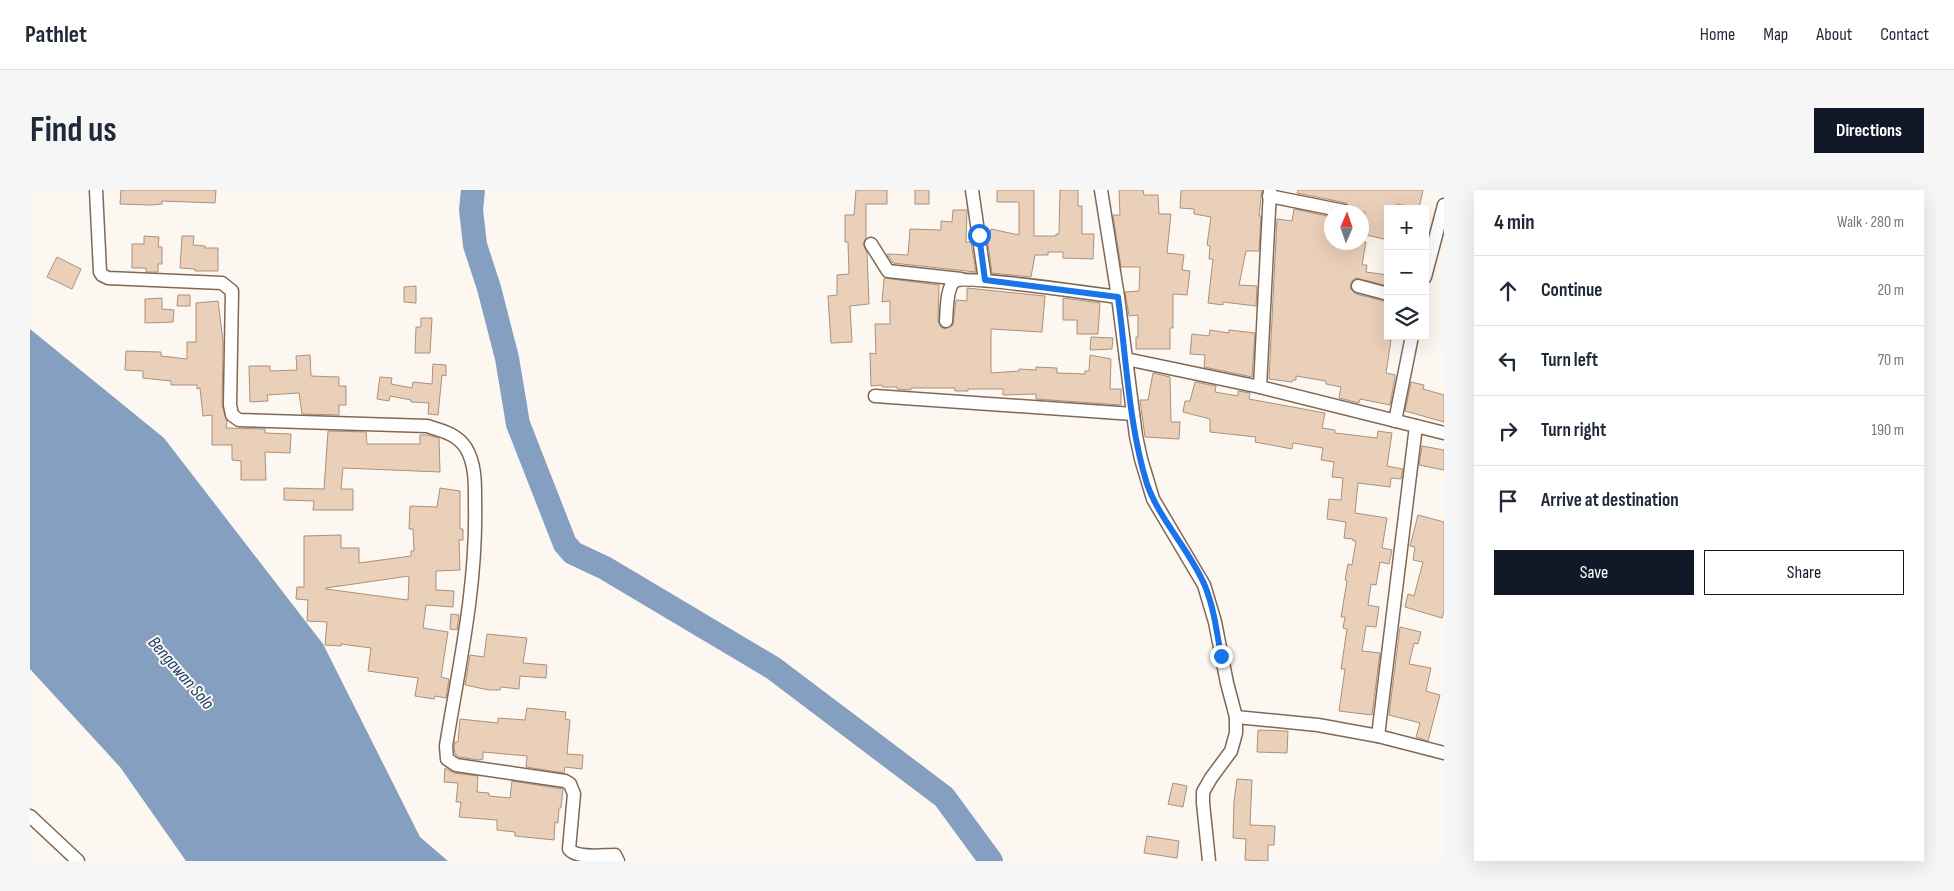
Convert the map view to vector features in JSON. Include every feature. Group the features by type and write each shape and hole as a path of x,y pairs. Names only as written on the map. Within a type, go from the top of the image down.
{"street":[{"path":"96,190 100,272 102,275 108,278 222,283 232,291 230,405 232,415 239,420 427,426 452,434 466,448 474,469 476,538 471,596 446,746 447,759 456,765 565,781 570,784 574,794 569,849 572,853 614,855 618,861"},
{"path":"972,190 985,280"},
{"path":"1101,190 1141,459 1153,499 1195,568 1207,594 1236,717 1236,733 1231,751 1203,792 1209,861"},
{"path":"1260,387 1270,193 1324,206"},
{"path":"1429,262 1444,205"},
{"path":"871,244 888,271 985,280 1118,297"},
{"path":"946,321 950,288 954,282 961,279"},
{"path":"1358,286 1384,293"},
{"path":"1395,421 1411,340"},
{"path":"1126,359 1260,387 1444,433"},
{"path":"875,396 1133,414"},
{"path":"1378,736 1416,426"},
{"path":"1236,717 1318,725 1378,736 1444,753"},
{"path":"30,816 78,861"}],"water":[{"name":"Bengawan Solo","path":"30,329 164,438 323,644 420,837 448,861 186,861 120,767 30,669"}],"building":[{"path":"121,190 216,190 215,203 162,201 162,204 151,205 120,204"},
{"path":"856,190 887,190 887,204 866,204 866,238 863,244 867,253 869,304 850,306 852,342 831,343 828,296 837,295 837,275 849,274 848,242 845,242 845,215 854,215"},
{"path":"915,190 929,190 929,204 915,204"},
{"path":"997,190 1034,190 1034,236 1056,236 1056,234 1059,234 1060,190 1078,190 1078,206 1082,206 1082,234 1094,234 1093,259 1063,258 1063,252 1048,252 1048,255 1035,255 1031,277 992,273 988,244 991,229 1019,235 1019,202 997,202"},
{"path":"1119,190 1143,190 1144,195 1158,195 1159,214 1171,214 1167,253 1184,255 1182,270 1190,271 1187,295 1173,294 1173,328 1170,328 1170,349 1136,349 1138,315 1129,316 1125,292 1139,291 1140,267 1121,267 1113,215 1120,215"},
{"path":"1181,190 1262,190 1259,216 1261,216 1259,251 1246,251 1239,285 1257,286 1256,306 1223,302 1223,305 1208,303 1213,259 1209,259 1210,246 1207,245 1211,217 1194,214 1194,209 1180,208"},
{"path":"1298,190 1423,190 1420,205 1384,205 1384,239 1369,236 1369,205 1348,205 1297,193"},
{"path":"1294,209 1324,215 1324,250 1365,250 1362,265 1367,265 1366,272 1384,274 1384,285 1356,278 1352,281 1350,288 1356,294 1384,301 1384,340 1391,340 1386,373 1395,375 1390,405 1360,399 1359,403 1339,398 1341,387 1326,384 1326,381 1296,376 1296,380 1292,382 1269,379 1277,219 1292,221"},
{"path":"953,210 967,210 966,242 971,242 976,272 893,263 887,254 908,255 910,229 941,230 941,221 952,222"},
{"path":"144,236 159,237 158,247 162,247 162,264 158,264 158,272 146,272 146,268 132,268 132,244 144,244"},
{"path":"182,236 194,236 193,245 205,246 205,248 218,248 218,271 195,271 195,269 180,268"},
{"path":"57,257 81,269 72,289 47,277"},
{"path":"884,278 939,285 938,321 941,327 945,329 953,325 956,300 967,301 967,288 1045,296 1042,332 991,329 991,373 1019,371 1019,369 1036,370 1036,367 1057,368 1057,373 1085,374 1085,371 1089,371 1090,355 1111,359 1110,389 1121,389 1121,405 1036,399 1036,394 1003,395 1003,389 955,391 955,388 911,388 911,390 897,389 897,387 882,387 882,385 871,386 870,353 876,354 875,324 890,324 890,301 882,302"},
{"path":"416,286 416,303 404,302 404,287"},
{"path":"178,295 190,295 190,306 177,306"},
{"path":"162,298 162,309 174,310 173,322 145,323 145,299"},
{"path":"1063,298 1100,303 1098,334 1077,334 1077,320 1063,320"},
{"path":"218,301 223,341 222,405 227,421 226,428 265,429 265,433 291,434 290,453 265,452 266,480 241,480 241,461 232,460 232,445 212,445 212,415 203,416 200,388 197,389 197,385 171,385 171,381 143,378 143,371 125,370 126,351 161,352 161,356 187,359 187,342 196,342 196,303"},
{"path":"421,318 432,318 430,353 415,353 416,327 421,327"},
{"path":"1210,330 1229,333 1229,330 1255,333 1252,377 1204,367 1205,355 1190,354 1192,334 1209,336"},
{"path":"1091,337 1113,338 1112,349 1090,350"},
{"path":"310,355 311,376 339,377 339,386 346,386 346,405 339,405 339,415 302,414 299,393 267,395 268,401 250,402 249,366 270,366 270,371 297,370 296,356"},
{"path":"433,364 446,365 446,376 442,375 438,415 428,414 429,403 411,402 411,400 390,396 389,401 377,399 380,377 392,378 391,384 412,388 413,382 432,384"},
{"path":"1153,373 1170,377 1171,422 1180,422 1179,439 1145,437 1140,400 1148,400"},
{"path":"1195,382 1216,386 1215,392 1238,396 1238,391 1250,393 1249,399 1325,413 1322,428 1335,430 1335,433 1377,438 1378,431 1392,433 1387,466 1403,469 1401,479 1391,478 1390,487 1358,483 1355,513 1387,518 1382,548 1392,550 1389,564 1380,562 1376,585 1371,584 1368,605 1379,607 1376,627 1366,626 1362,651 1380,653 1372,715 1339,711 1345,669 1341,669 1347,629 1343,628 1345,617 1341,617 1348,564 1352,565 1356,541 1344,538 1346,522 1327,519 1329,499 1341,500 1343,478 1332,477 1334,462 1321,460 1323,448 1293,443 1292,449 1255,442 1256,437 1210,432 1210,419 1183,412 1185,401 1190,401"},
{"path":"1411,382 1424,385 1423,389 1444,395 1444,422 1405,411"},
{"path":"328,431 366,432 367,444 420,444 420,435 439,438 440,472 343,468 341,489 353,489 353,510 313,510 314,501 284,500 284,488 324,489"},
{"path":"1422,446 1444,450 1444,470 1419,465"},
{"path":"440,488 460,491 460,529 463,529 463,540 459,540 460,570 436,571 436,590 454,591 453,607 426,605 423,628 448,632 441,677 449,679 446,698 435,696 434,699 415,696 418,678 368,671 371,648 341,644 341,646 325,645 327,622 307,621 308,600 296,599 297,587 304,587 304,536 341,535 341,548 359,548 359,563 411,556 411,551 414,551 413,529 409,529 410,506 437,507","holes":["409,576 408,600 326,589 326,588"]},
{"path":"1418,515 1444,522 1444,611 1442,618 1405,607 1408,594 1414,596 1423,562 1413,560 1415,547 1410,546"},
{"path":"451,614 459,615 457,630 450,629"},
{"path":"1400,627 1421,632 1418,644 1414,643 1409,664 1431,668 1426,691 1440,695 1428,741 1416,737 1420,723 1389,715"},
{"path":"487,634 527,638 523,663 547,665 546,678 520,676 519,689 501,687 500,690 489,690 465,685 470,655 484,657"},
{"path":"527,708 566,712 565,719 570,720 567,754 583,755 582,769 565,767 564,773 526,767 527,756 483,752 483,759 479,760 459,757 455,754 454,746 455,742 458,742 460,719 498,723 498,718 525,720"},
{"path":"1258,730 1288,731 1287,753 1257,752"},
{"path":"445,768 454,773 478,776 477,792 489,793 489,796 510,798 512,781 563,789 558,823 555,822 554,840 515,836 515,832 497,830 497,820 459,817 461,802 456,802 458,783 444,782"},
{"path":"1237,779 1252,780 1250,825 1275,826 1274,845 1268,845 1268,861 1245,860 1246,839 1233,838"},
{"path":"1173,783 1187,786 1183,807 1168,804"},
{"path":"1147,836 1179,841 1177,858 1144,853"}],"waterway":[{"path":"473,190 471,210 475,245 489,288 507,358 518,424 565,544 573,553 605,568 773,668 944,797 991,861"}],"route":[{"path":"979,235 985,280 1118,297 1136,436 1147,484 1161,514 1195,568 1204,586 1215,622 1221,656"}]}
